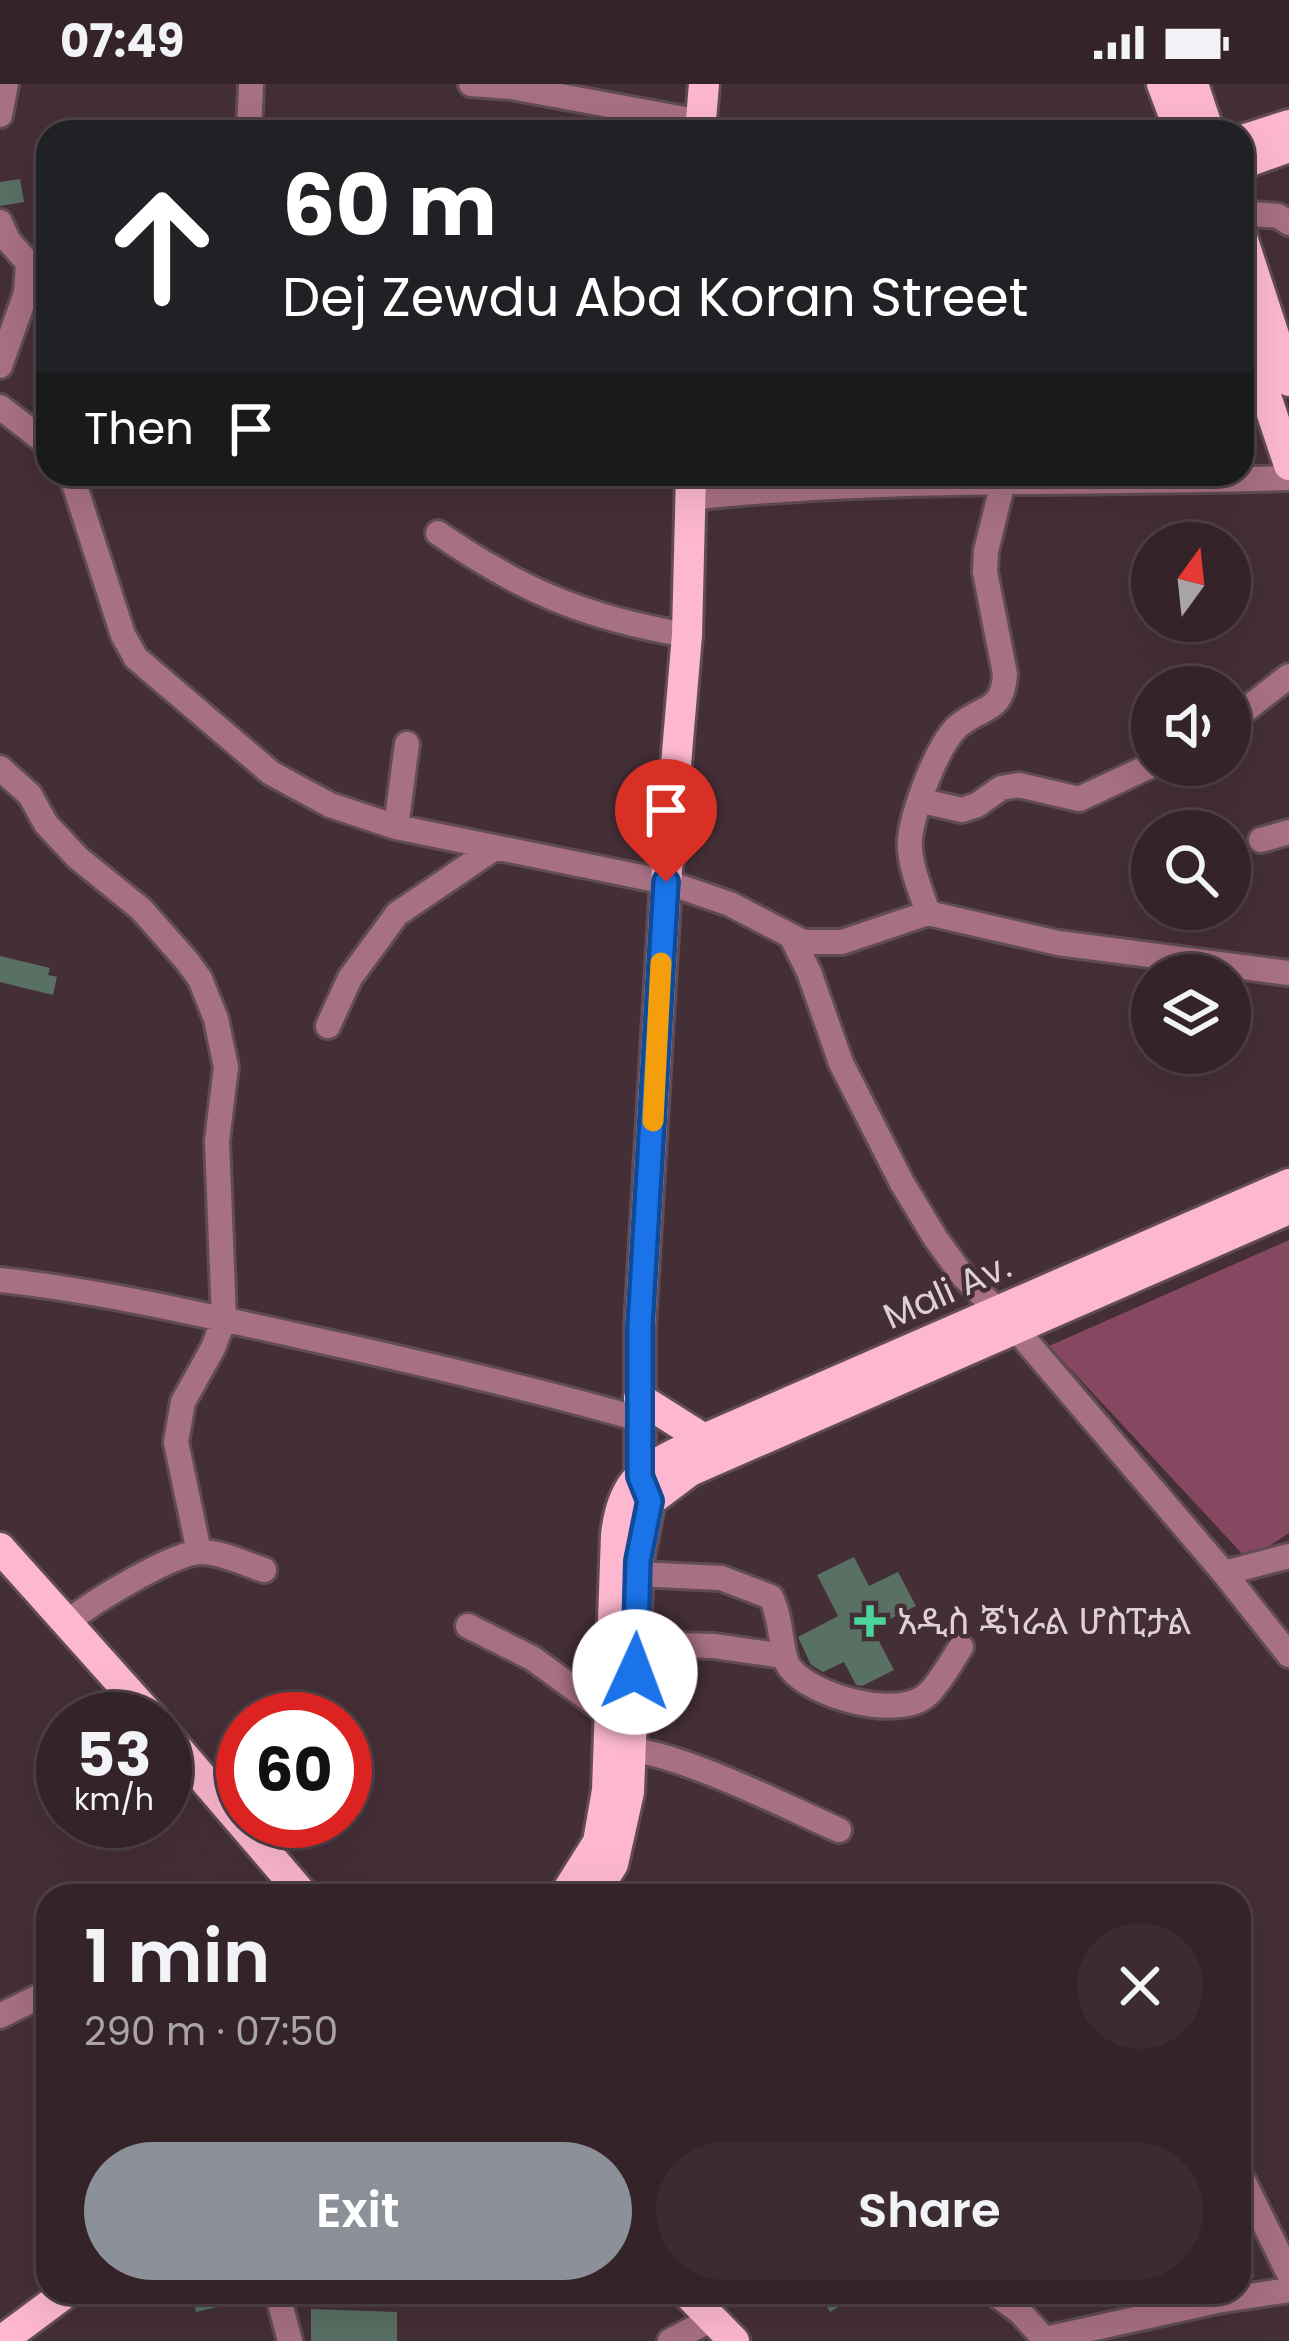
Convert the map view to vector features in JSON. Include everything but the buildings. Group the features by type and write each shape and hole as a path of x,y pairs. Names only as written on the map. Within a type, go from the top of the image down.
{"main road":[{"path":"701,120 704,84"},
{"path":"1162,84 1176,120"},
{"path":"1193,84 1205,120"},
{"path":"1254,136 1289,125"},
{"path":"1254,160 1289,147"},
{"path":"1254,274 1289,381"},
{"path":"1254,360 1289,465"},
{"path":"572,1884 598,1842 621,1749 636,1644 645,1489 640,1326 666,882 687,635 691,486"},
{"name":"Mali Av.","path":"645,1489 1289,1184"},
{"name":"Mali Av.","path":"645,1489 704,1439 1289,1209"},
{"path":"639,1408 704,1439"},
{"path":"600,1884 620,1843 621,1749 612,1715 616,1535 623,1495 645,1489"},
{"path":"0,1548 130,1692"},
{"path":"192,1766 293,1884"},
{"path":"10,2328 36,2299"},
{"path":"10,2328 48,2304"},
{"path":"698,2304 724,2329"}],"street":[{"path":"0,115 6,84"},
{"path":"249,120 250,84"},
{"path":"471,84 511,87 668,120"},
{"path":"1254,214 1278,216 1289,223"},
{"path":"0,222 8,240 36,260"},
{"path":"0,366 36,266"},
{"path":"0,407 36,435"},
{"path":"1254,479 1289,478"},
{"path":"75,486 123,634 136,658 271,773 329,805 396,827 666,882 730,904 808,941 842,943 928,914 1058,943 1289,973"},
{"path":"691,486 872,486"},
{"path":"928,914 910,838 931,770 950,735 998,703 1004,688 985,572 1002,486"},
{"path":"438,533 514,583 551,600 644,628 687,635"},
{"path":"1251,706 1289,676"},
{"path":"396,827 407,744"},
{"path":"0,768 30,795 46,824 78,858 141,909 187,961 210,1001 226,1067 217,1141 224,1319 177,1420 178,1456 199,1552"},
{"path":"922,801 962,810 1001,788 1019,785 1079,799 1131,775"},
{"path":"1261,840 1289,832"},
{"path":"328,1026 350,978 397,914 493,849"},
{"path":"808,941 809,972 841,1063 902,1184 963,1276 1224,1573 1289,1655"},
{"path":"0,1280 120,1297 574,1400 639,1408"},
{"path":"69,1622 130,1581 199,1552 265,1570"},
{"path":"1224,1573 1289,1556"},
{"path":"638,1574 721,1578 771,1597 781,1615 783,1656 790,1670 813,1687 872,1706 907,1707 928,1695 961,1647"},
{"path":"468,1626 532,1658 612,1715"},
{"path":"636,1644 714,1646 783,1656"},
{"path":"621,1749 687,1766 839,1830"},
{"path":"0,2016 36,1999"},
{"path":"1251,2196 1289,2274"},
{"path":"1251,2297 1289,2290"},
{"path":"280,2304 290,2341"},
{"path":"1009,2304 1045,2340 1208,2304"},
{"path":"670,2341 724,2329"}],"shaded area":[{"path":"1289,1240 1289,1533 1248,1560 1049,1346"}],"slow traffic":[{"path":"653,1121 661,963"}],"place":[{"name":"አዲስ ጄነራል ሆስፒታል","path":"870,1621"}],"route":[{"path":"635,1672 638,1561 650,1501 640,1476 640,1326 666,882"}]}
